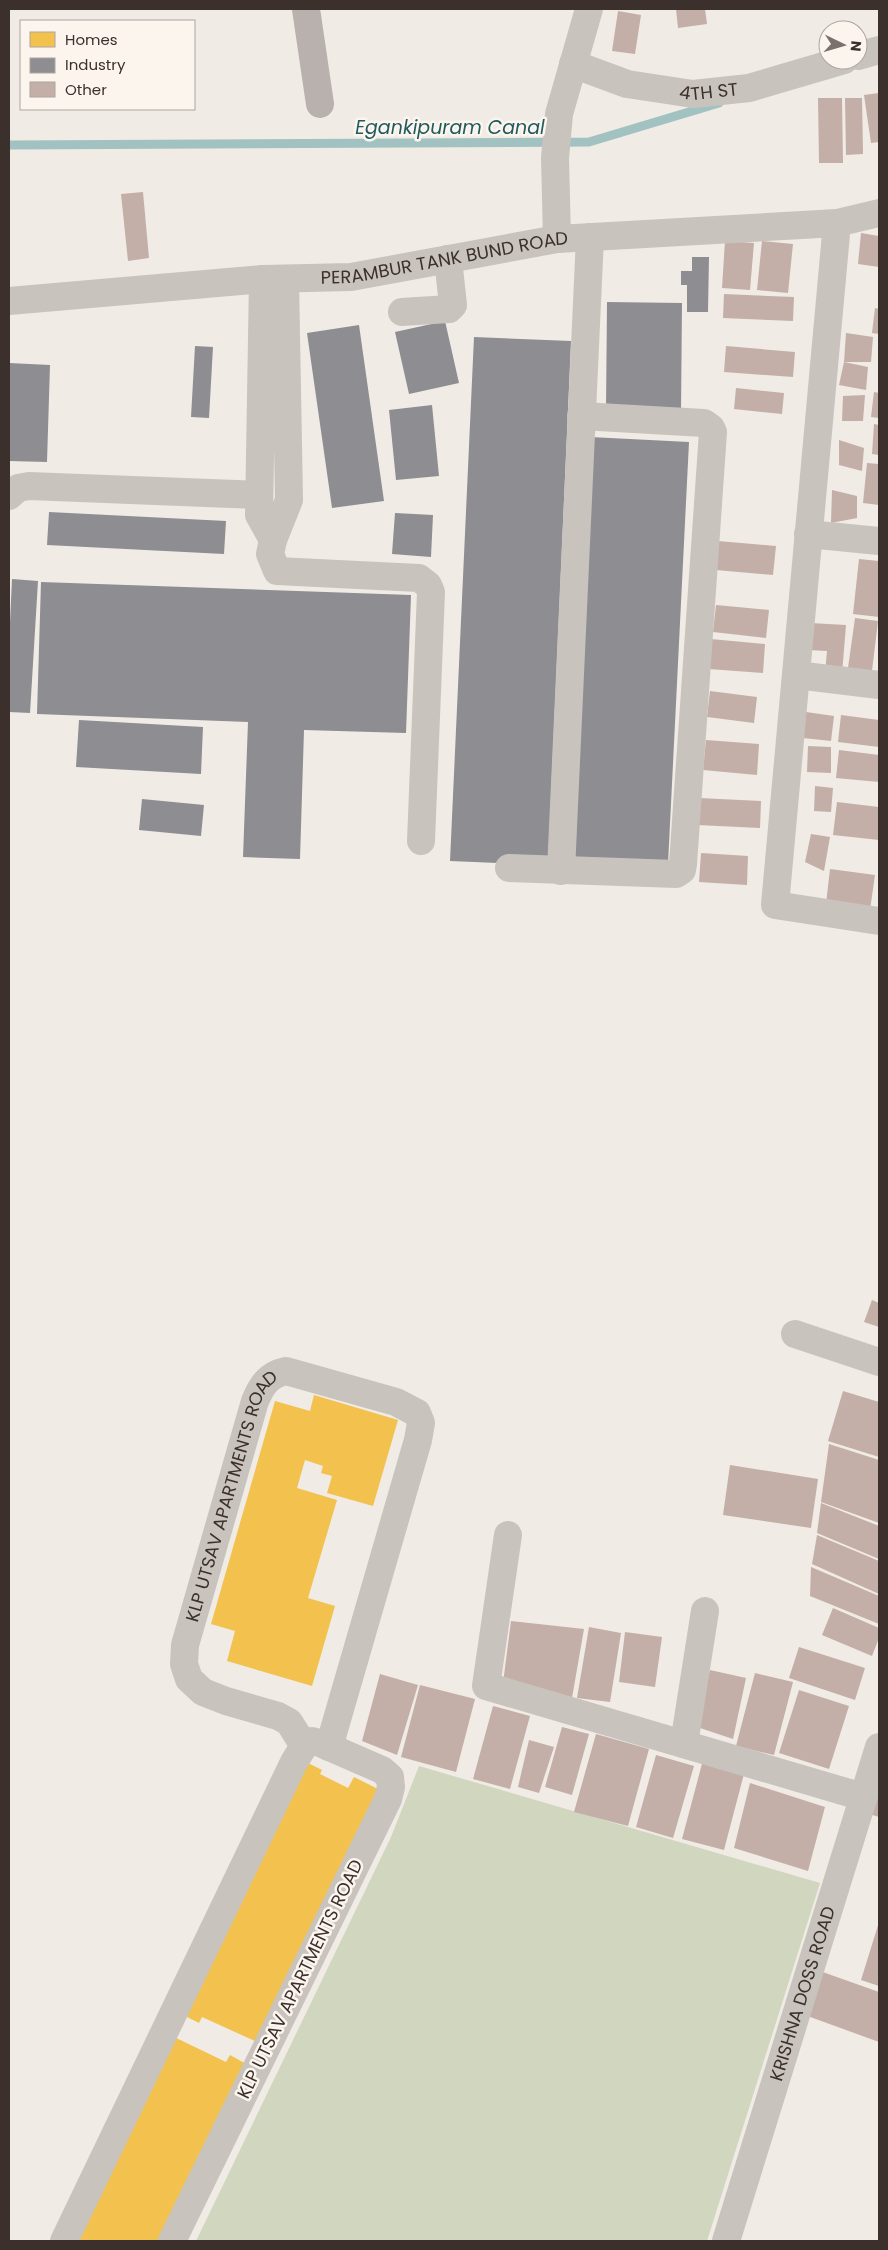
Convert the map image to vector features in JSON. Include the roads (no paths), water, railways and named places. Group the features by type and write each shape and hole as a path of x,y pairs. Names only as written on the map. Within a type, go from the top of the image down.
{"main road":[{"path":"306,9 320,104"}],"street":[{"path":"557,239 554,158 559,114 589,9"},
{"name":"4TH ST","path":"573,64 627,84 693,94 749,88 818,68"},
{"name":"PERAMBUR TANK BUND ROAD","path":"9,301 274,279 351,277 557,239 837,223 879,213"},
{"path":"837,223 775,905 879,920"},
{"path":"561,871 590,237"},
{"path":"402,312 449,309 453,305 448,260"},
{"path":"273,540 259,515 259,495 274,279"},
{"path":"274,279 289,500 273,540 270,554 277,571 419,578 428,585 431,592 421,841"},
{"path":"509,868 676,874 682,870 713,432 704,423 581,416"},
{"path":"9,496 18,488 29,486 259,495"},
{"path":"808,534 879,541"},
{"path":"796,676 879,685"},
{"path":"795,1334 879,1362"},
{"name":"KLP UTSAV APARTMENTS ROAD","path":"64,2241 294,1762 316,1746 418,1440 421,1423 417,1413 396,1402 286,1371 275,1374 263,1384 255,1401 186,1645 184,1664 189,1679 203,1692 226,1701 278,1716 289,1722 316,1746 382,1770 390,1777 390,1787 388,1799 172,2241"},
{"path":"508,1535 486,1686 862,1797"},
{"path":"684,1744 705,1611"},
{"name":"KRISHNA DOSS ROAD","path":"726,2241 879,1747"}],"waterway":[{"name":"Egankipuram Canal","path":"9,145 589,142 719,103"}]}
